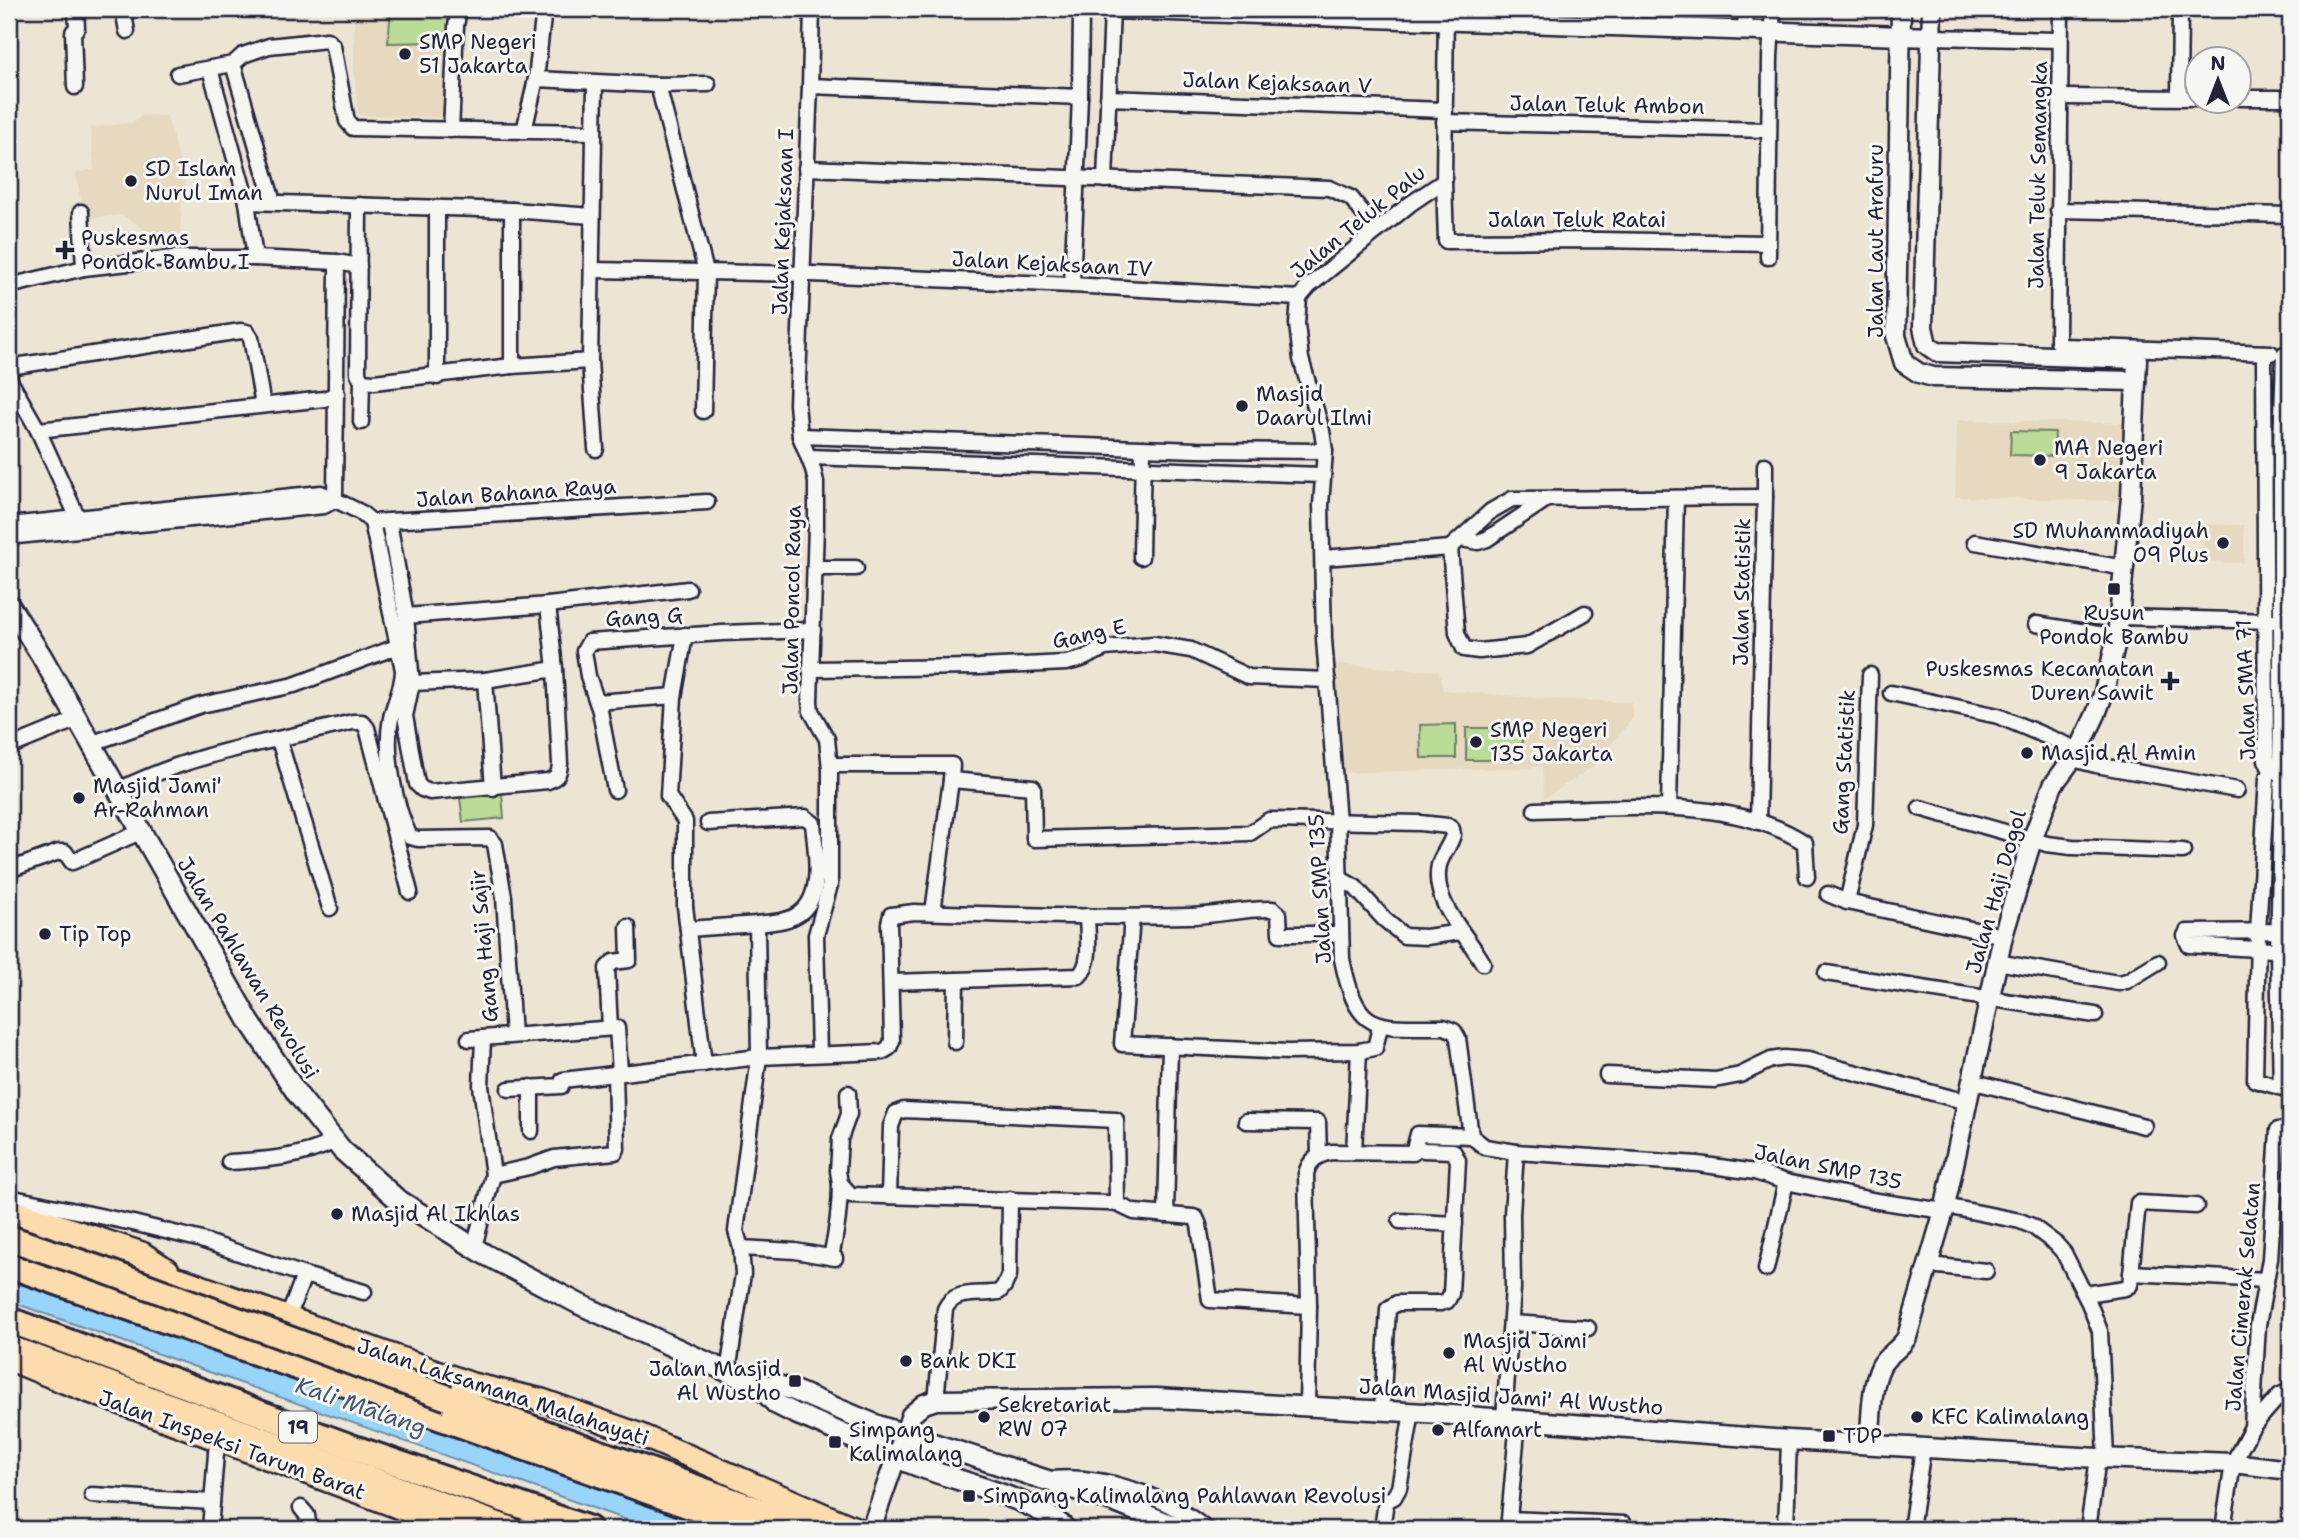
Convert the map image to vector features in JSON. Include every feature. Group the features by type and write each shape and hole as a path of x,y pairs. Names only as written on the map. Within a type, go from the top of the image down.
{"highway":[{"path":"9,1238 810,1529"},
{"path":"9,1265 755,1529"},
{"name":"19","path":"9,1320 354,1448 589,1529"},
{"path":"9,1348 509,1529"}],"main road":[{"name":"Jalan Pahlawan Revolusi","path":"9,605 78,719 249,1021 299,1095 335,1141 397,1199 474,1247 579,1304 759,1386 776,1404 897,1457 1055,1518 1066,1529"},
{"name":"Jalan Laksamana Malahayati","path":"9,1209 142,1253 184,1280"},
{"name":"Jalan Laksamana Malahayati","path":"9,1247 22,1234 38,1233 123,1264 184,1280 472,1384 542,1400 614,1425 858,1529"},
{"name":"Jalan Inspeksi Tarum Barat","path":"9,1359 217,1441 456,1529"},
{"name":"Jalan Pahlawan Revolusi","path":"759,1386 776,1385 793,1390 904,1435 1114,1502 1182,1529"}],"street":[{"path":"75,88 72,49 73,32 77,28 76,9"},
{"path":"123,9 127,31"},
{"path":"451,130 459,9"},
{"path":"524,131 536,79 544,9"},
{"name":"Jalan Kejaksaan I","path":"800,436 797,404 811,9"},
{"path":"1072,285 1081,9"},
{"path":"1104,180 1112,9 1446,15 1772,32 2060,40"},
{"path":"1745,30 1746,9"},
{"path":"1768,130 1773,9"},
{"name":"Jalan Laut Arafuru","path":"1901,9 1896,336 1904,363 1919,373 1933,377 2136,381"},
{"path":"1933,9 1923,327 1927,345 1937,352 2287,354"},
{"name":"Jalan Teluk Semangka","path":"2062,9 2057,342 2063,346 2137,353"},
{"path":"2179,97 2180,9"},
{"name":"Jalan Teluk Palu","path":"1325,451 1322,431 1301,359 1297,324 1299,298 1308,286 1410,204 1444,181 1446,15"},
{"path":"178,74 233,64 255,49 327,40 333,46 347,121 353,128 593,132"},
{"path":"233,64 273,202"},
{"path":"210,69 247,202 255,258"},
{"path":"536,79 658,85 708,84"},
{"path":"595,83 590,361 596,449"},
{"path":"658,85 706,272 703,411"},
{"path":"810,86 1080,97"},
{"path":"2060,97 2184,97"},
{"name":"Jalan Kejaksaan V","path":"1108,98 1444,116"},
{"path":"2254,98 2290,98"},
{"name":"Jalan Teluk Ambon","path":"1444,116 1768,130"},
{"name":"Jalan Teluk Ratai","path":"1444,181 1446,241 1600,240 1768,250 1768,130"},
{"path":"806,168 1329,188 1351,198 1377,231"},
{"path":"247,202 512,210 592,216"},
{"path":"359,205 358,373 362,381 361,422"},
{"path":"437,208 437,377"},
{"path":"512,210 512,366"},
{"path":"2058,210 2290,215"},
{"path":"81,212 84,268"},
{"path":"9,286 84,268 173,258 255,258 337,262 359,266"},
{"path":"335,500 337,262"},
{"name":"Jalan Kejaksaan IV","path":"592,270 802,274 1299,298"},
{"path":"9,367 241,331 247,332 251,338 263,405"},
{"name":"Jalan Haji Dogol","path":"1869,1444 1877,1377 1886,1359 1902,1347 1908,1337 1944,1209 2003,936 2032,840 2053,785 2088,734 2104,692 2118,637 2131,497 2137,353"},
{"name":"Jalan SMA 71","path":"2264,353 2266,760 2270,769 2276,771 2280,766 2281,756 2281,449 2287,354"},
{"path":"362,381 437,377 512,366 590,361"},
{"path":"9,379 38,430 80,523"},
{"path":"38,430 324,399 337,394"},
{"path":"800,436 1143,448 1325,451"},
{"name":"Jalan Poncol Raya","path":"800,436 816,482 811,711 827,739 830,765 830,885 816,935 819,1054"},
{"path":"1141,557 1143,448"},
{"path":"2263,448 2281,449"},
{"name":"Jalan SMP 135","path":"1325,451 1322,475 1324,639 1338,822 1341,934 1347,981 1363,1016 1380,1027"},
{"path":"809,457 1322,475"},
{"path":"1765,465 1765,497"},
{"path":"9,525 80,523 174,514 321,493 360,512 372,522"},
{"name":"Jalan Statistik","path":"1455,543 1473,525 1512,499 1765,497 1758,822"},
{"path":"1669,807 1676,498"},
{"path":"1323,558 1488,540 1547,499"},
{"name":"Jalan Bahana Raya","path":"372,522 707,502"},
{"name":"Gang Haji Sajir","path":"372,522 399,646 403,678 391,718 390,743 390,768 401,812 410,837 480,837 491,838 495,844 504,897 513,1035"},
{"path":"389,522 406,616 412,684 405,716 417,784 422,789 430,792 493,788 556,778 560,764 555,669 548,605"},
{"path":"9,534 17,536 80,523"},
{"path":"1975,542 2124,568"},
{"path":"1455,543 1457,633 1464,649 1479,651 1527,646 1585,614"},
{"path":"815,568 856,568"},
{"path":"406,616 548,605 688,589"},
{"path":"2120,617 2281,621"},
{"path":"2036,624 2118,637"},
{"name":"Gang G","path":"615,790 597,702 588,676 584,651 589,642 813,630"},
{"path":"685,635 674,696 668,796 685,821 685,905 704,1063"},
{"name":"Gang E","path":"810,669 967,668 1066,663 1082,659 1104,648 1153,644 1191,650 1249,677 1328,680"},
{"path":"90,744 180,711 295,685 399,646"},
{"path":"412,684 485,680 555,669"},
{"name":"Gang Statistik","path":"1847,902 1865,825 1870,675"},
{"path":"485,680 493,788"},
{"path":"1891,693 1998,716 2076,755 2116,769 2237,790"},
{"path":"597,702 674,696"},
{"path":"9,747 78,719"},
{"path":"117,791 199,758 362,722 367,728 410,892"},
{"path":"278,740 330,908"},
{"path":"830,765 952,765 933,912"},
{"name":"Jalan SMA 71","path":"2267,778 2258,932 2255,1080 2286,1088 2282,776"},
{"path":"951,780 1033,787 1034,839 1250,833 1269,820 1420,823 1451,827 1451,843 1441,859 1438,877 1443,899 1461,932 1470,940 1483,963"},
{"path":"1535,810 1669,807 1724,813 1758,822 1805,843 1807,877"},
{"path":"1920,808 2032,840 2072,848 2183,851"},
{"path":"688,929 783,921 799,915 809,905 817,870 813,823 805,817 708,823"},
{"path":"9,870 59,852 65,852 72,862 140,832"},
{"path":"1339,878 1355,887 1384,919 1404,936 1426,937 1461,932"},
{"path":"1829,894 1847,902 2003,936"},
{"path":"509,1088 561,1086 563,1080 759,1057 882,1052 889,1048 892,1041 889,923 891,915 895,913 1132,917 1213,915 1247,908 1273,909 1279,914 1280,934 1341,934"},
{"path":"892,982 1079,976 1087,962 1087,916"},
{"path":"1132,917 1122,1044 1288,1052 1359,1051 1376,1048 1380,1027 1444,1027 1454,1031 1458,1038 1471,1136 1418,1134 1413,1153 1354,1152 1319,1155 1308,1165 1307,1406"},
{"path":"728,1372 743,1275 741,1248 736,1231 759,1057 757,924"},
{"path":"610,1028 607,968 613,962 629,960 628,927"},
{"path":"2284,931 2188,932 2185,936 2189,944 2284,951"},
{"path":"1997,962 2118,983 2127,981 2158,962"},
{"path":"1826,973 2095,1015"},
{"path":"955,1042 956,980"},
{"path":"474,1247 493,1175 476,1039 617,1028 615,1152 554,1158 493,1175"},
{"path":"1166,1215 1170,1046"},
{"path":"1354,1152 1359,1051"},
{"path":"1607,1075 1715,1080 1740,1075 1759,1064 1784,1058 1808,1060 1967,1102"},
{"path":"1971,1081 2144,1126"},
{"path":"531,1087 531,1131"},
{"path":"741,1248 755,1247 833,1258 839,1224 838,1152 849,1115 848,1093"},
{"path":"889,1196 891,1126 896,1113 904,1110 1116,1120 1117,1204"},
{"path":"1246,1121 1318,1122 1319,1155"},
{"name":"Jalan Cimerak Selatan","path":"2223,1529 2233,1463 2252,1427 2258,1325 2270,1259 2278,1130"},
{"name":"Jalan SMP 135","path":"1471,1136 1485,1147 1516,1152 1698,1164 1755,1172 1786,1182 1877,1201 2020,1221 2032,1226 2064,1253 2100,1331 2102,1458 2088,1529"},
{"path":"229,1162 295,1156 315,1151 335,1141"},
{"path":"1382,1410 1388,1309 1396,1303 1440,1303 1447,1301 1451,1294 1458,1160 1456,1152 1423,1150"},
{"path":"1516,1152 1509,1519 1625,1524 1624,1529"},
{"path":"1766,1269 1786,1182"},
{"path":"840,1183 851,1195 1117,1204 1134,1212 1196,1218 1210,1300 1309,1306"},
{"path":"9,1197 198,1239 364,1292"},
{"path":"870,1529 911,1415 915,1410 936,1400 947,1304 961,1294 999,1292 1009,1275 1010,1199"},
{"path":"2085,1294 2125,1289 2130,1285 2138,1203 2196,1206"},
{"path":"1400,1221 1455,1224"},
{"path":"1928,1265 1986,1271"},
{"path":"2131,1273 2266,1280"},
{"path":"288,1318 304,1275"},
{"path":"1511,1323 1588,1328"},
{"path":"2252,1427 2280,1395 2290,1391"},
{"name":"Jalan Masjid Jami' Al Wustho","path":"936,1400 1156,1398 1382,1410 1789,1440 2233,1463 2290,1470"},
{"path":"1382,1529 1386,1501 1394,1497 1399,1488 1412,1412"},
{"path":"1786,1529 1789,1440"},
{"path":"209,1529 217,1441"},
{"path":"1911,1529 1923,1448"},
{"path":"1047,1480 1075,1477 1127,1489 1189,1515 1206,1529"},
{"path":"92,1495 212,1502"},
{"path":"301,1508 307,1515 309,1529"},
{"path":"1721,1529 1728,1529"}],"shaded area":[{"name":"SMP Negeri 51 Jakarta","path":"354,9 462,9 449,118 358,115 354,70"},
{"name":"SD Islam Nurul Iman","path":"142,115 167,116 187,189 182,196 180,245 148,247 149,232 122,215 84,219 76,173 94,169 90,128 135,122"},
{"name":"MA Negeri 9 Jakarta","path":"1957,420 2126,423 2123,501 1955,497"},
{"name":"SD Muhammadiyah 09 Plus","path":"2202,524 2244,525 2244,563 2202,562"},
{"path":"2287,557 2290,557 2290,746 2288,746"},
{"name":"SMP Negeri 135 Jakarta","path":"1331,664 1439,671 1443,690 1548,699 1631,702 1633,718 1592,767 1544,799 1542,767 1342,773"}],"green space":[{"path":"391,9 458,9 447,42 388,43"},
{"path":"2011,431 2055,432 2054,456 2010,455"},
{"path":"1456,724 1456,758 1421,758 1420,725"},
{"path":"1466,728 1522,728 1522,760 1466,760"},
{"path":"502,794 504,818 463,822 460,798"}],"water":[{"name":"Kali Malang","path":"9,1269 755,1529 652,1529 9,1301"}],"place":[{"name":"SMP Negeri 51 Jakarta","path":"405,54"},
{"name":"SD Islam Nurul Iman","path":"131,181"},
{"name":"Puskesmas Pondok Bambu I","path":"65,250"},
{"name":"Masjid Daarul Ilmi","path":"1242,406"},
{"name":"MA Negeri 9 Jakarta","path":"2040,460"},
{"name":"SD Muhammadiyah 09 Plus","path":"2223,543"},
{"name":"Rusun Pondok Bambu","path":"2114,589"},
{"name":"Puskesmas Kecamatan Duren Sawit","path":"2170,681"},
{"name":"SMP Negeri 135 Jakarta","path":"1476,742"},
{"name":"Masjid Al Amin","path":"2027,753"},
{"name":"Masjid Jami' Ar-Rahman","path":"79,798"},
{"name":"Tip Top","path":"45,934"},
{"name":"Masjid Al Ikhlas","path":"337,1214"},
{"name":"Masjid Jami Al Wustho","path":"1449,1353"},
{"name":"Bank DKI","path":"906,1361"},
{"name":"Jalan Masjid Al Wustho","path":"795,1381"},
{"name":"Sekretariat RW 07","path":"984,1417"},
{"name":"KFC Kalimalang","path":"1917,1417"},
{"name":"Alfamart","path":"1438,1430"},
{"name":"TDP","path":"1829,1436"},
{"name":"Simpang Kalimalang","path":"835,1442"},
{"name":"Simpang Kalimalang Pahlawan Revolusi","path":"969,1496"}]}
